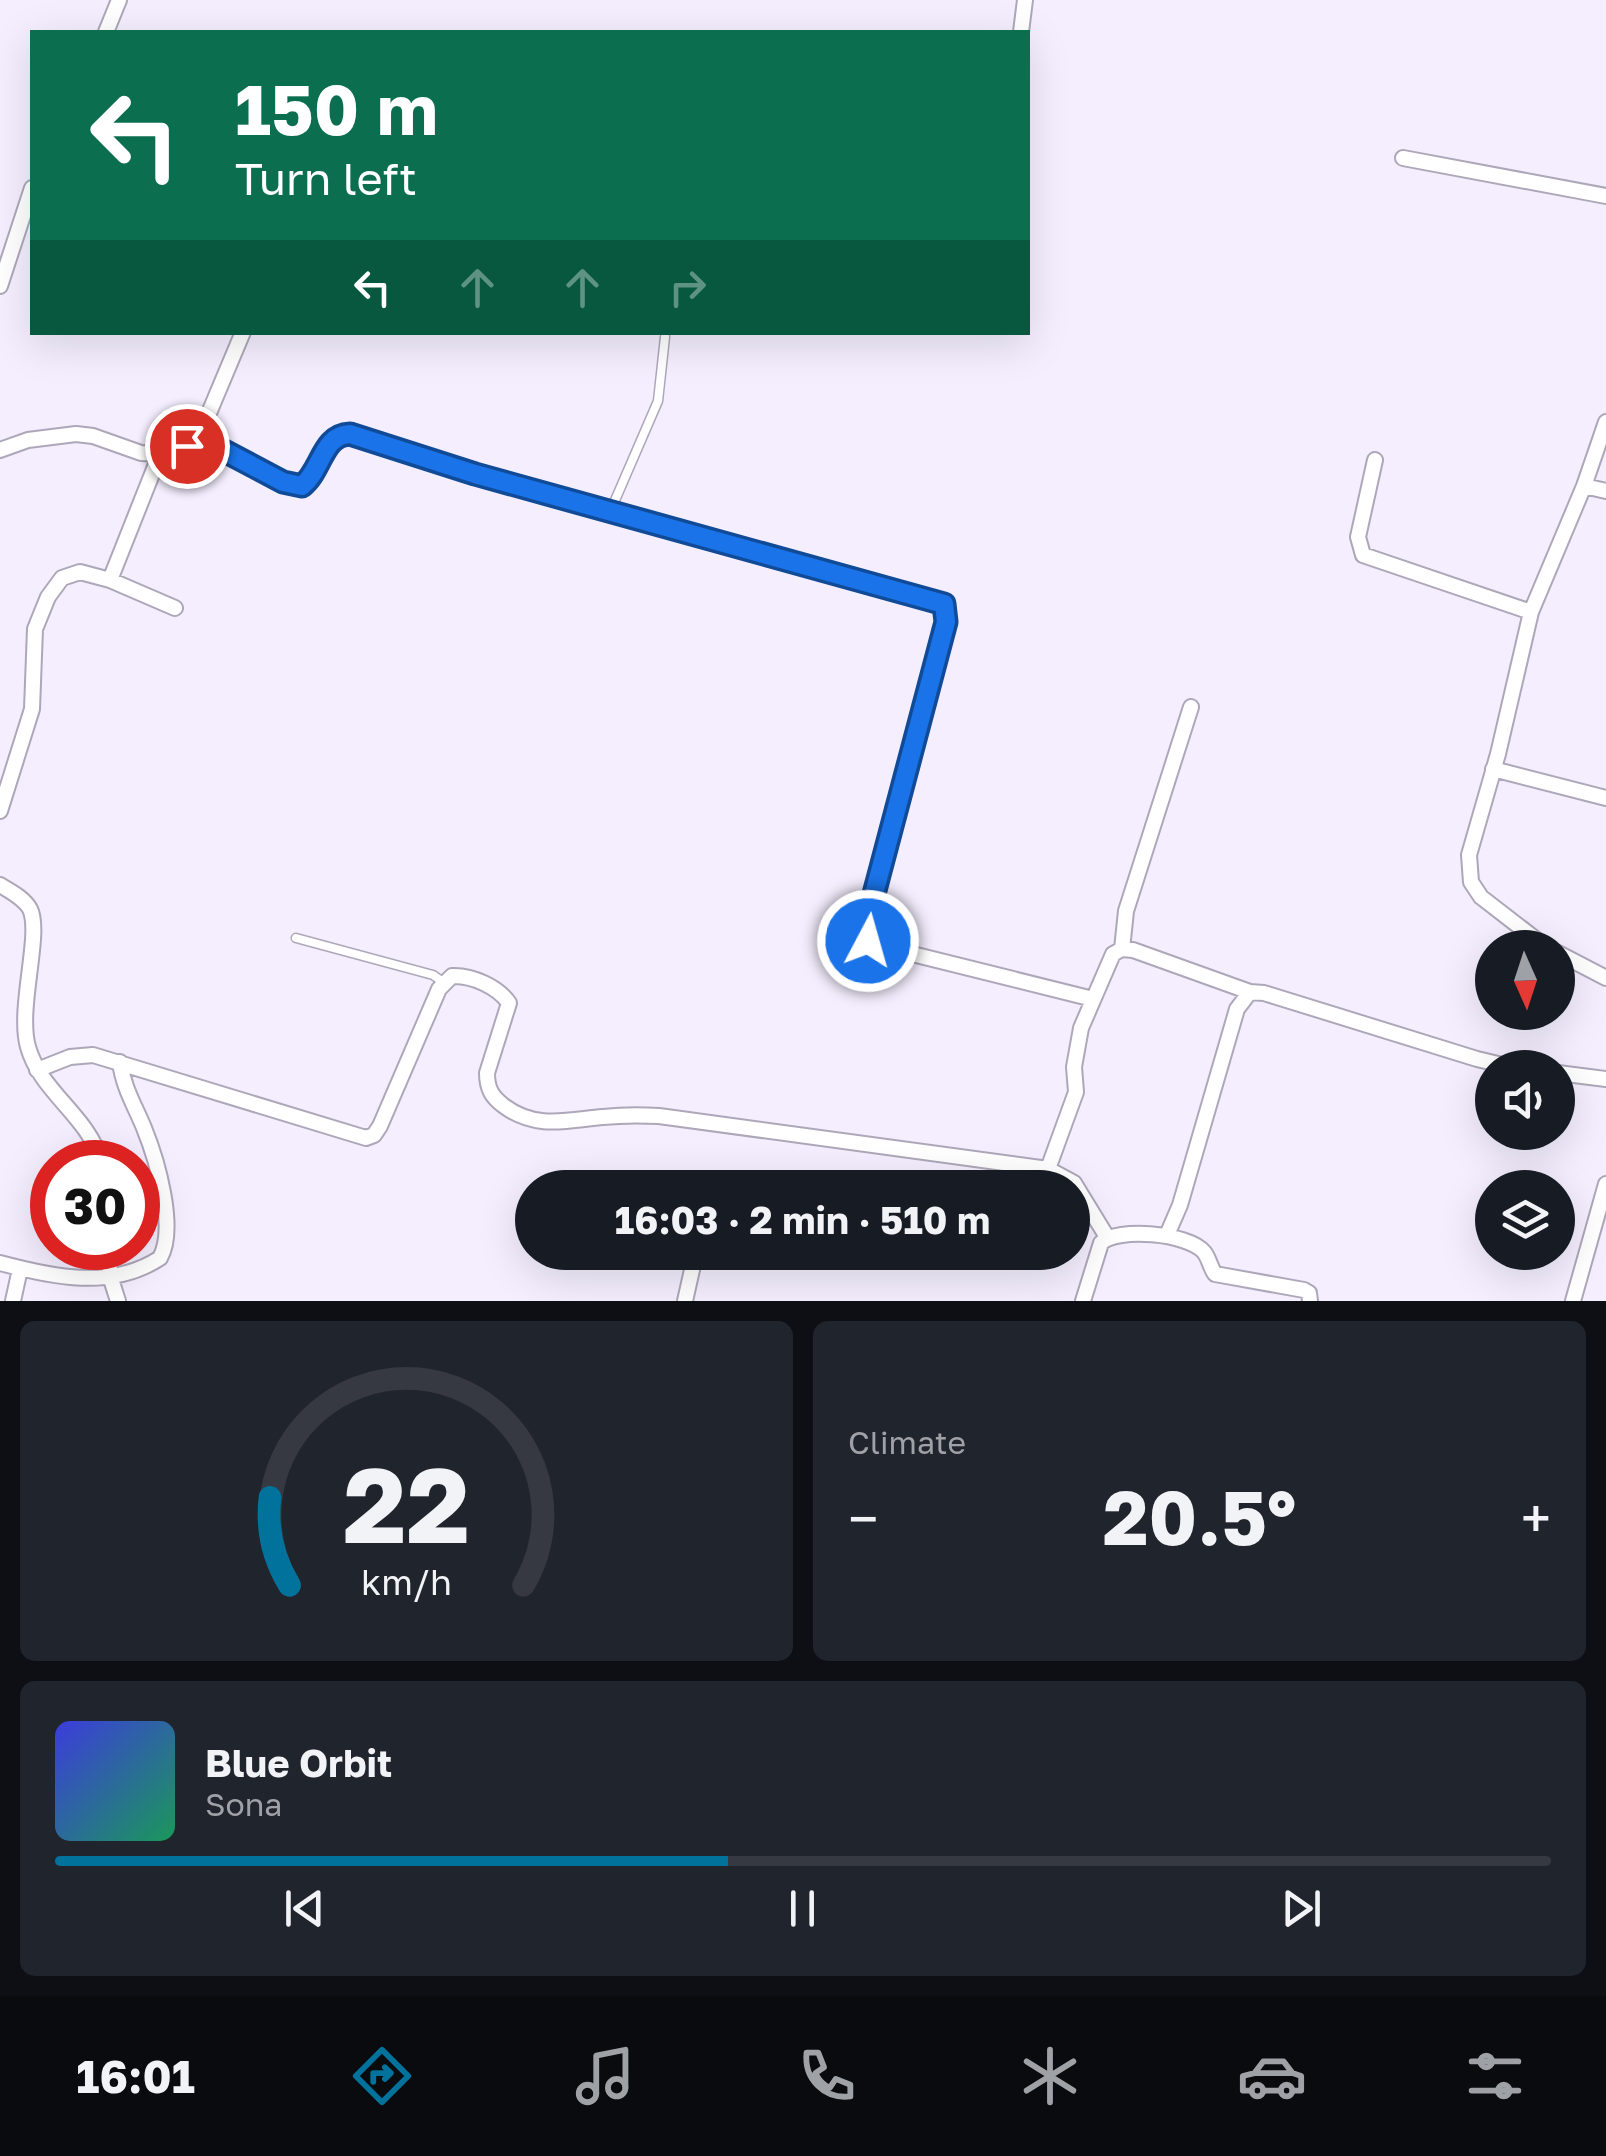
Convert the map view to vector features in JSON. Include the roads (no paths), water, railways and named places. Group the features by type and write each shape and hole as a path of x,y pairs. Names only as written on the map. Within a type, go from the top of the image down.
{"street":[{"path":"107,30 119,0"},
{"path":"1021,30 1025,0"},
{"path":"1403,158 1606,196"},
{"path":"0,284 30,194"},
{"path":"0,450 28,440 76,434 141,453 160,454 187,446 196,436 242,335"},
{"path":"1523,930 1481,897 1471,882 1469,855 1531,612 1584,486 1606,422"},
{"path":"196,436 294,486 302,486 313,476 333,439 350,434 610,512 944,604 946,622 865,936 876,945 1093,999"},
{"path":"110,580 160,454"},
{"path":"1375,460 1358,537 1363,554 1531,612"},
{"path":"1584,486 1606,491"},
{"path":"0,811 32,709 35,629 48,598 62,578 72,572 110,580 175,608"},
{"path":"1122,949 1126,911 1192,707"},
{"path":"1494,769 1606,798"},
{"path":"0,885 22,900 32,916 24,1021 28,1045 37,1070 91,1140"},
{"path":"1048,1169 1076,1092 1075,1053 1093,999 1107,964 1122,949 1250,992 1264,993 1475,1058"},
{"path":"1575,962 1606,978"},
{"path":"37,1070 83,1054 366,1138 380,1126 443,982 462,975 506,996 509,1010 487,1074 488,1085 493,1097 507,1108 533,1120 545,1123 659,1116 1048,1169 1074,1183 1107,1237"},
{"path":"1167,1235 1180,1204 1237,1009 1250,992"},
{"path":"0,1263 69,1279 110,1276 160,1258 168,1234 163,1194 151,1147 126,1091 120,1062"},
{"path":"1575,1075 1606,1078"},
{"path":"1573,1301 1606,1184"},
{"path":"1083,1301 1101,1243 1120,1234 1167,1235 1204,1252 1215,1274 1304,1290 1310,1301"},
{"path":"13,1301 20,1269"},
{"path":"110,1270 118,1301"},
{"path":"685,1301 692,1270"}],"lane":[{"path":"610,512 658,400 665,337"},
{"path":"296,938 433,975 443,982"}]}
